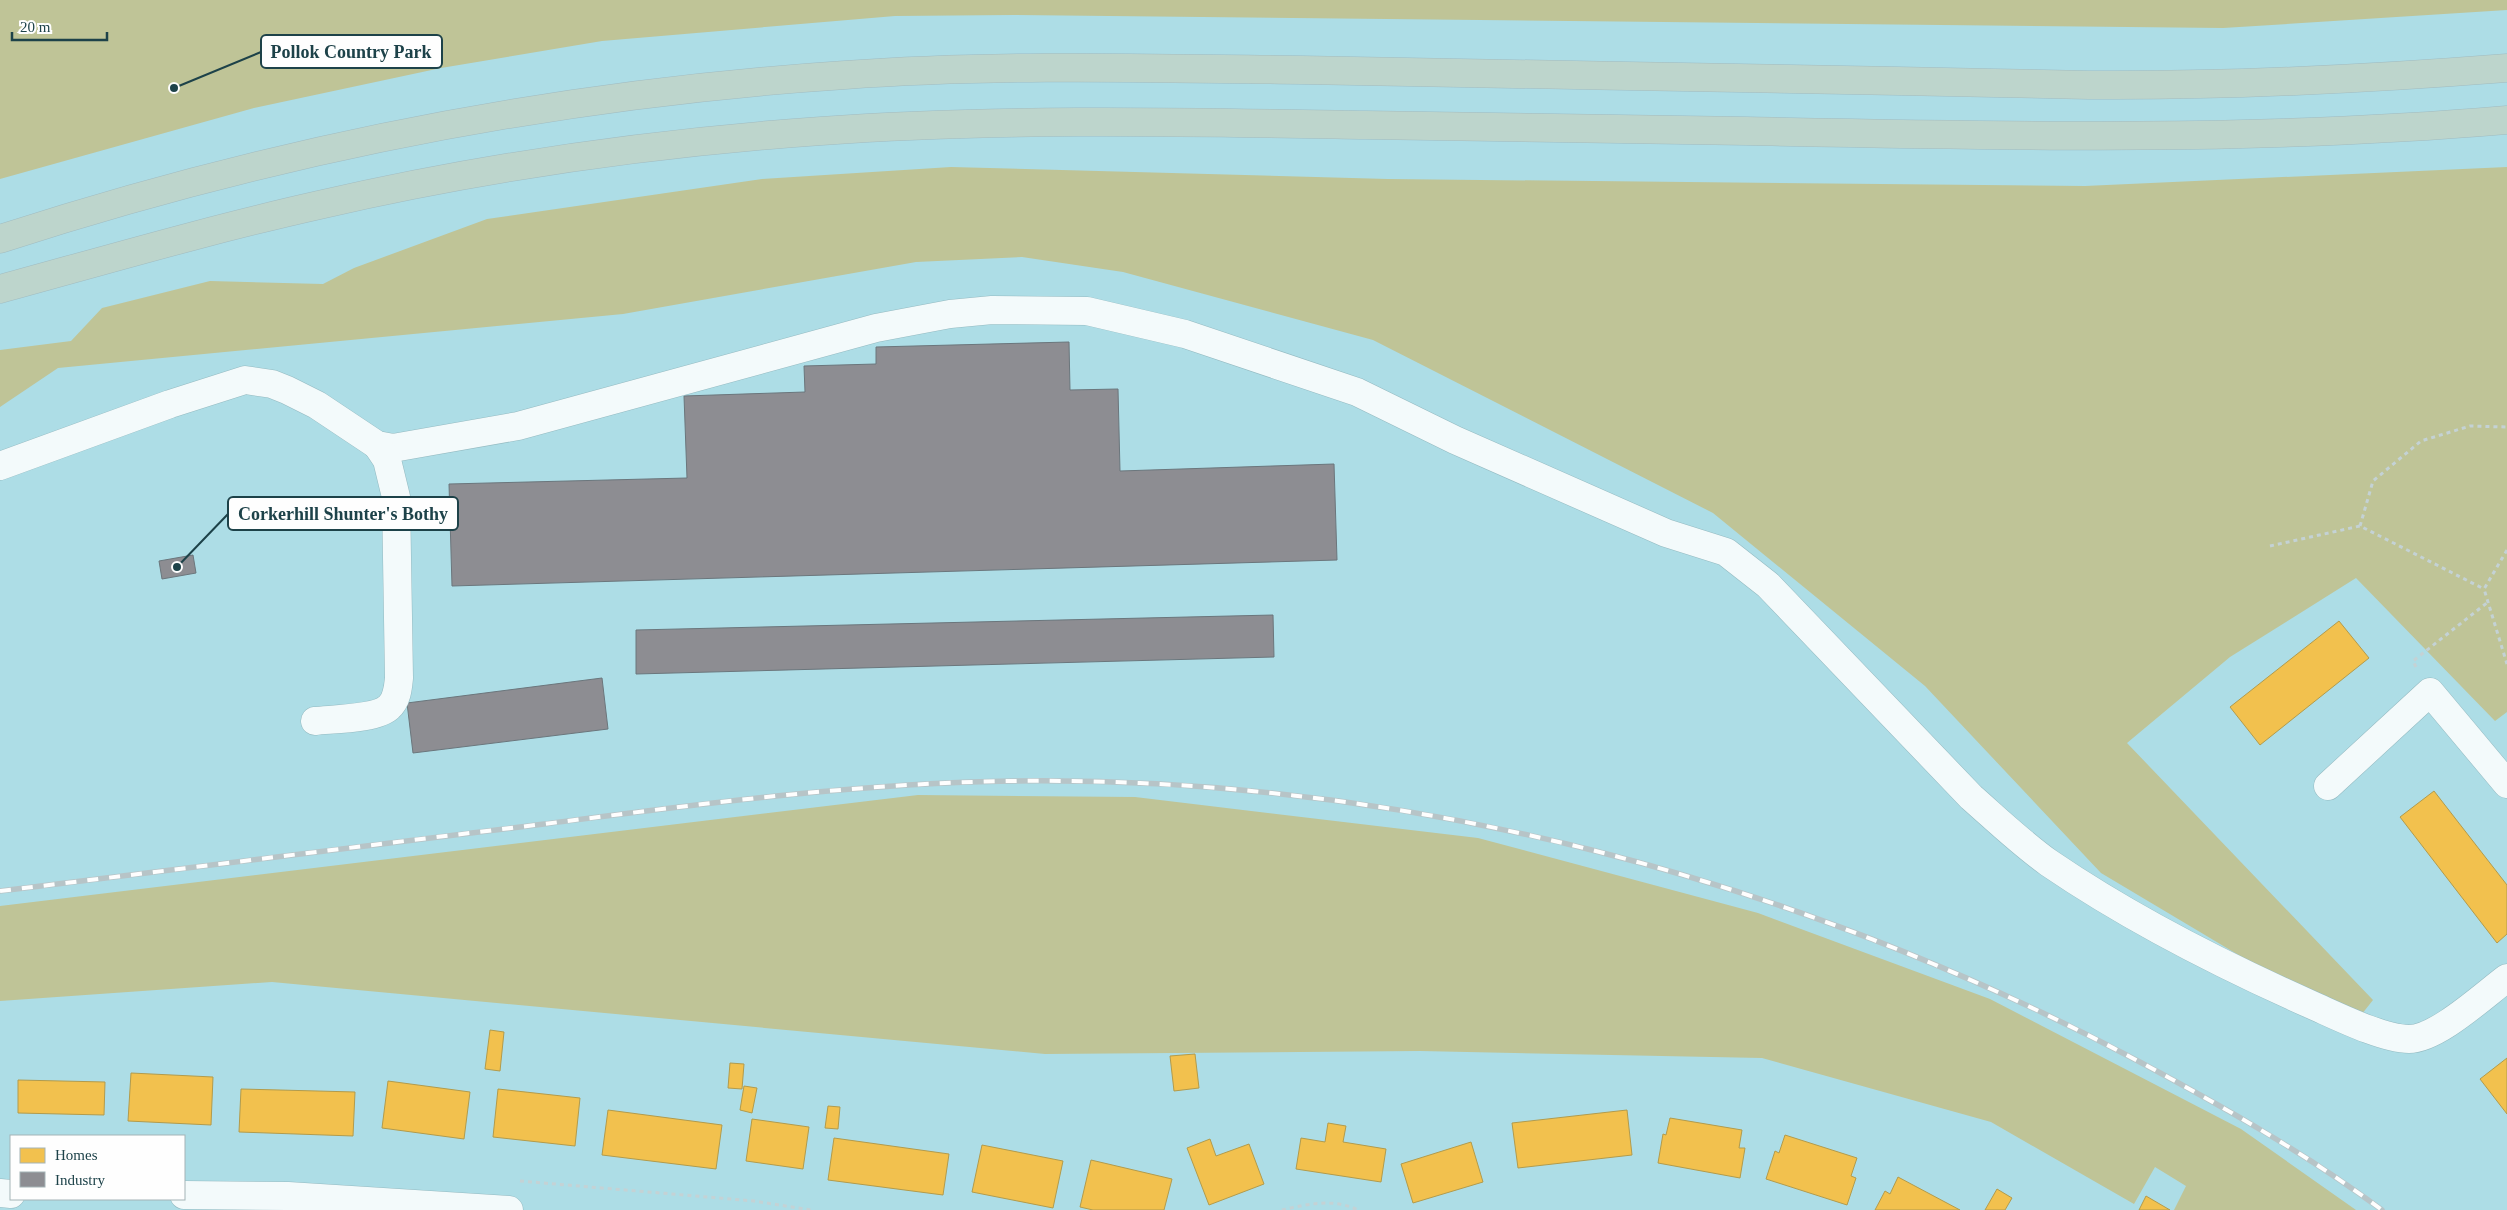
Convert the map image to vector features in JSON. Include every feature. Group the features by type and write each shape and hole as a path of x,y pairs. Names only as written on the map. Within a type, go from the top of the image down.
{"highway":[{"path":"0,239 72,216 238,170 369,139 524,111 636,96 846,74 1092,67 2089,85 2350,80 2507,68"},
{"path":"0,289 153,245 321,204 468,174 597,154 826,131 1011,123 1192,122 1882,134 2195,136 2350,131 2507,120"}],"street":[{"path":"377,445 393,448 518,426 876,328 950,314 992,310 1065,309 1087,311 1142,323 1194,337 1356,392 1455,440 1666,533 1726,552 1768,585 1971,797 2014,835 2048,862 2102,897 2251,978 2367,1029 2408,1039 2428,1036 2507,978"},
{"path":"0,466 170,404 245,380 272,384 287,390 317,405 377,445 387,460 396,497 397,693 390,706 379,713 315,721"},
{"path":"2328,786 2430,692 2503,772"},
{"path":"185,1195 288,1203 509,1210"}],"path":[{"path":"2360,526 2373,481 2421,441 2470,426 2507,427"},
{"path":"2270,546 2360,526 2484,589 2507,664"},
{"path":"2484,589 2507,550"},
{"path":"2430,692 2413,661 2488,602"},
{"path":"1282,1210 1314,1202 1347,1204 1358,1210"}],"green space":[{"path":"0,0 2507,0 2507,10 2223,28 1013,15 895,16 602,41 441,68 254,108 0,179"},
{"path":"951,167 1388,179 2085,186 2507,167 2507,712 2495,721 2356,578 2230,657 2127,743 2373,1000 2354,1024 2101,873 1925,686 1713,513 1373,340 1123,272 1022,257 916,262 623,314 58,368 0,407 0,350 71,341 102,308 210,281 323,284 354,268 487,219 762,179"},
{"path":"918,795 1135,797 1478,838 1758,913 1990,999 2241,1129 2356,1210 2174,1210 2186,1186 2155,1167 2134,1204 1991,1122 1762,1058 1420,1051 1045,1054 272,982 0,1001 0,906"}],"building: Homes":[{"path":"2339,621 2369,658 2260,745 2230,707"},
{"path":"2434,791 2507,885 2507,934 2497,943 2400,817"},
{"path":"490,1030 504,1032 500,1071 485,1069"},
{"path":"1195,1054 1199,1088 1174,1091 1170,1056"},
{"path":"2507,1058 2507,1114 2480,1079"},
{"path":"730,1063 744,1064 742,1089 728,1088"},
{"path":"131,1073 213,1077 211,1125 128,1121"},
{"path":"18,1080 105,1082 104,1115 18,1113"},
{"path":"388,1081 470,1092 464,1139 382,1128"},
{"path":"744,1086 757,1088 752,1113 740,1110"},
{"path":"241,1089 355,1092 353,1136 239,1132"},
{"path":"498,1089 580,1098 575,1146 493,1137"},
{"path":"828,1106 840,1107 838,1129 825,1128"},
{"path":"608,1110 722,1125 716,1169 602,1155"},
{"path":"1627,1110 1632,1155 1518,1168 1512,1123"},
{"path":"1670,1118 1742,1130 1739,1148 1745,1148 1740,1178 1658,1163 1663,1134 1666,1135"},
{"path":"752,1119 809,1127 803,1169 746,1161"},
{"path":"1328,1123 1346,1126 1343,1142 1386,1149 1381,1182 1296,1169 1301,1138 1325,1142"},
{"path":"1785,1135 1857,1158 1851,1176 1856,1178 1847,1205 1766,1179 1775,1151 1779,1153"},
{"path":"834,1138 949,1154 943,1195 828,1180"},
{"path":"1210,1139 1216,1156 1249,1144 1264,1184 1209,1205 1187,1148"},
{"path":"1471,1142 1483,1182 1413,1203 1401,1164"},
{"path":"982,1145 1063,1161 1053,1208 972,1192"},
{"path":"1091,1160 1172,1179 1164,1210 1093,1210 1080,1207"},
{"path":"1898,1177 1960,1210 1875,1210 1885,1191 1890,1194"},
{"path":"1997,1189 2012,1198 2005,1210 1985,1210"},
{"path":"2146,1196 2170,1210 2139,1210"}],"building: Industry":[{"path":"1069,342 1070,390 1118,389 1120,471 1334,464 1337,560 452,586 449,484 687,478 684,396 805,392 804,366 876,364 876,347"},
{"path":"193,555 196,573 162,579 159,561"},
{"path":"1273,615 1274,657 636,674 636,630"},
{"path":"602,678 608,729 413,753 407,703"}],"railway":[{"path":"0,891 720,802 837,790 1014,781 1160,784 1306,797 1451,819 1594,850 1734,891 1872,939 2007,996 2138,1061 2263,1131 2323,1169 2382,1210"}],"place":[{"name":"Pollok Country Park","path":"174,88"},
{"name":"Corkerhill Shunter's Bothy","path":"177,567"}]}
